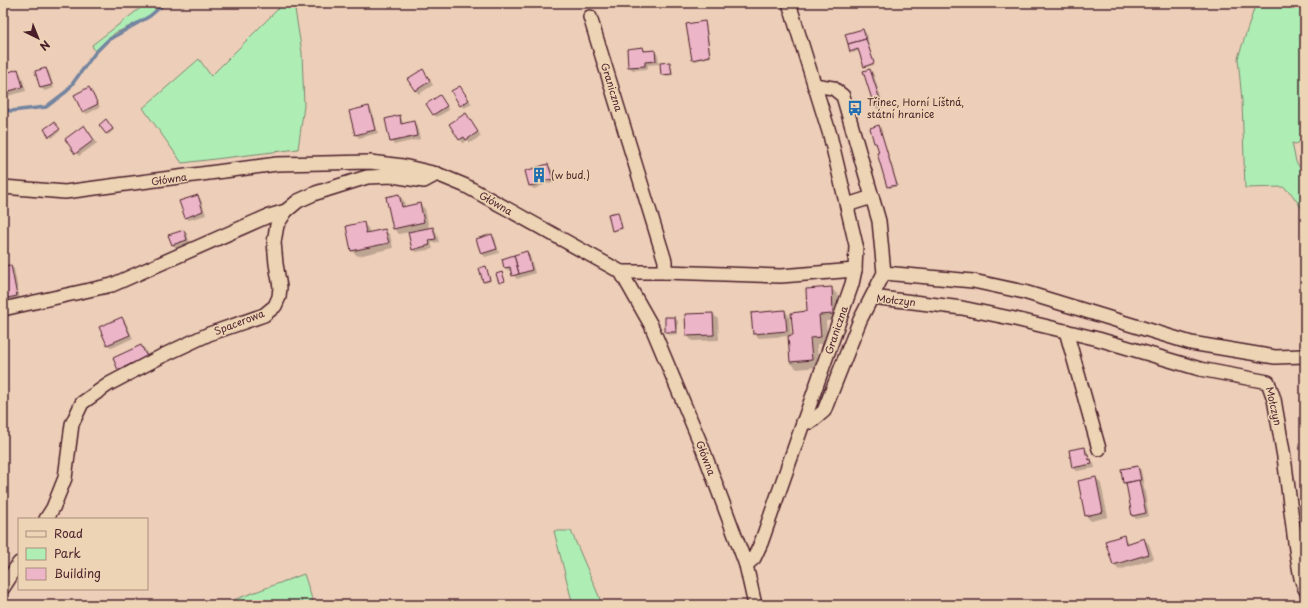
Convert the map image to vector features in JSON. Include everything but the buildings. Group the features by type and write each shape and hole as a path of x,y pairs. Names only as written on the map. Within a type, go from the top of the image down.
{"street":[{"name":"Graniczna","path":"746,565 754,558 761,543 852,284 855,270 856,245 830,135 789,3"},
{"name":"Graniczna","path":"590,18 665,262 665,272"},
{"path":"814,85 833,88 843,96 879,221 884,273 872,297"},
{"name":"Główna","path":"3,188 65,192 277,164 370,162 403,166 437,174 466,186 621,272 652,325 702,447 746,565 755,605"},
{"name":"Spacerowa","path":"47,518 54,508 64,478 72,424 82,403 108,384 162,356 209,334 264,315 275,306 279,297 280,288 274,242 277,225 286,211 298,201 316,193 367,177 392,176 424,181 437,174"},
{"path":"847,205 872,197"},
{"path":"3,309 112,285 266,217 286,211"},
{"path":"621,272 781,276 855,270"},
{"path":"884,273 973,281 1017,291 1191,343 1276,357 1305,356"},
{"name":"Mołczyn","path":"803,422 811,422 824,411 860,320 872,297 962,308 1015,319 1098,339 1200,369 1268,382 1274,399 1284,457 1296,550 1301,578 1305,589"},
{"path":"1066,331 1099,449"},
{"path":"3,588 18,565"}],"green space":[{"path":"147,3 161,3 148,18 115,33 95,52 92,45"},
{"path":"284,3 294,3 302,53 304,106 298,149 182,163 143,108 199,59 211,76"},
{"path":"1256,3 1305,3 1305,139 1296,144 1292,143 1296,162 1305,175 1305,213 1291,193 1283,187 1245,188 1242,101 1238,58"},
{"path":"554,531 571,531 602,605 573,605"},
{"path":"304,574 314,605 220,605"}],"waterway":[{"path":"3,109 11,111 46,107 67,91 95,53 108,40 150,16 165,3"}],"place":[{"name":"Třinec, Horní Líštná, státní hranice","path":"855,108"},
{"name":"(w bud.)","path":"539,175"}]}
